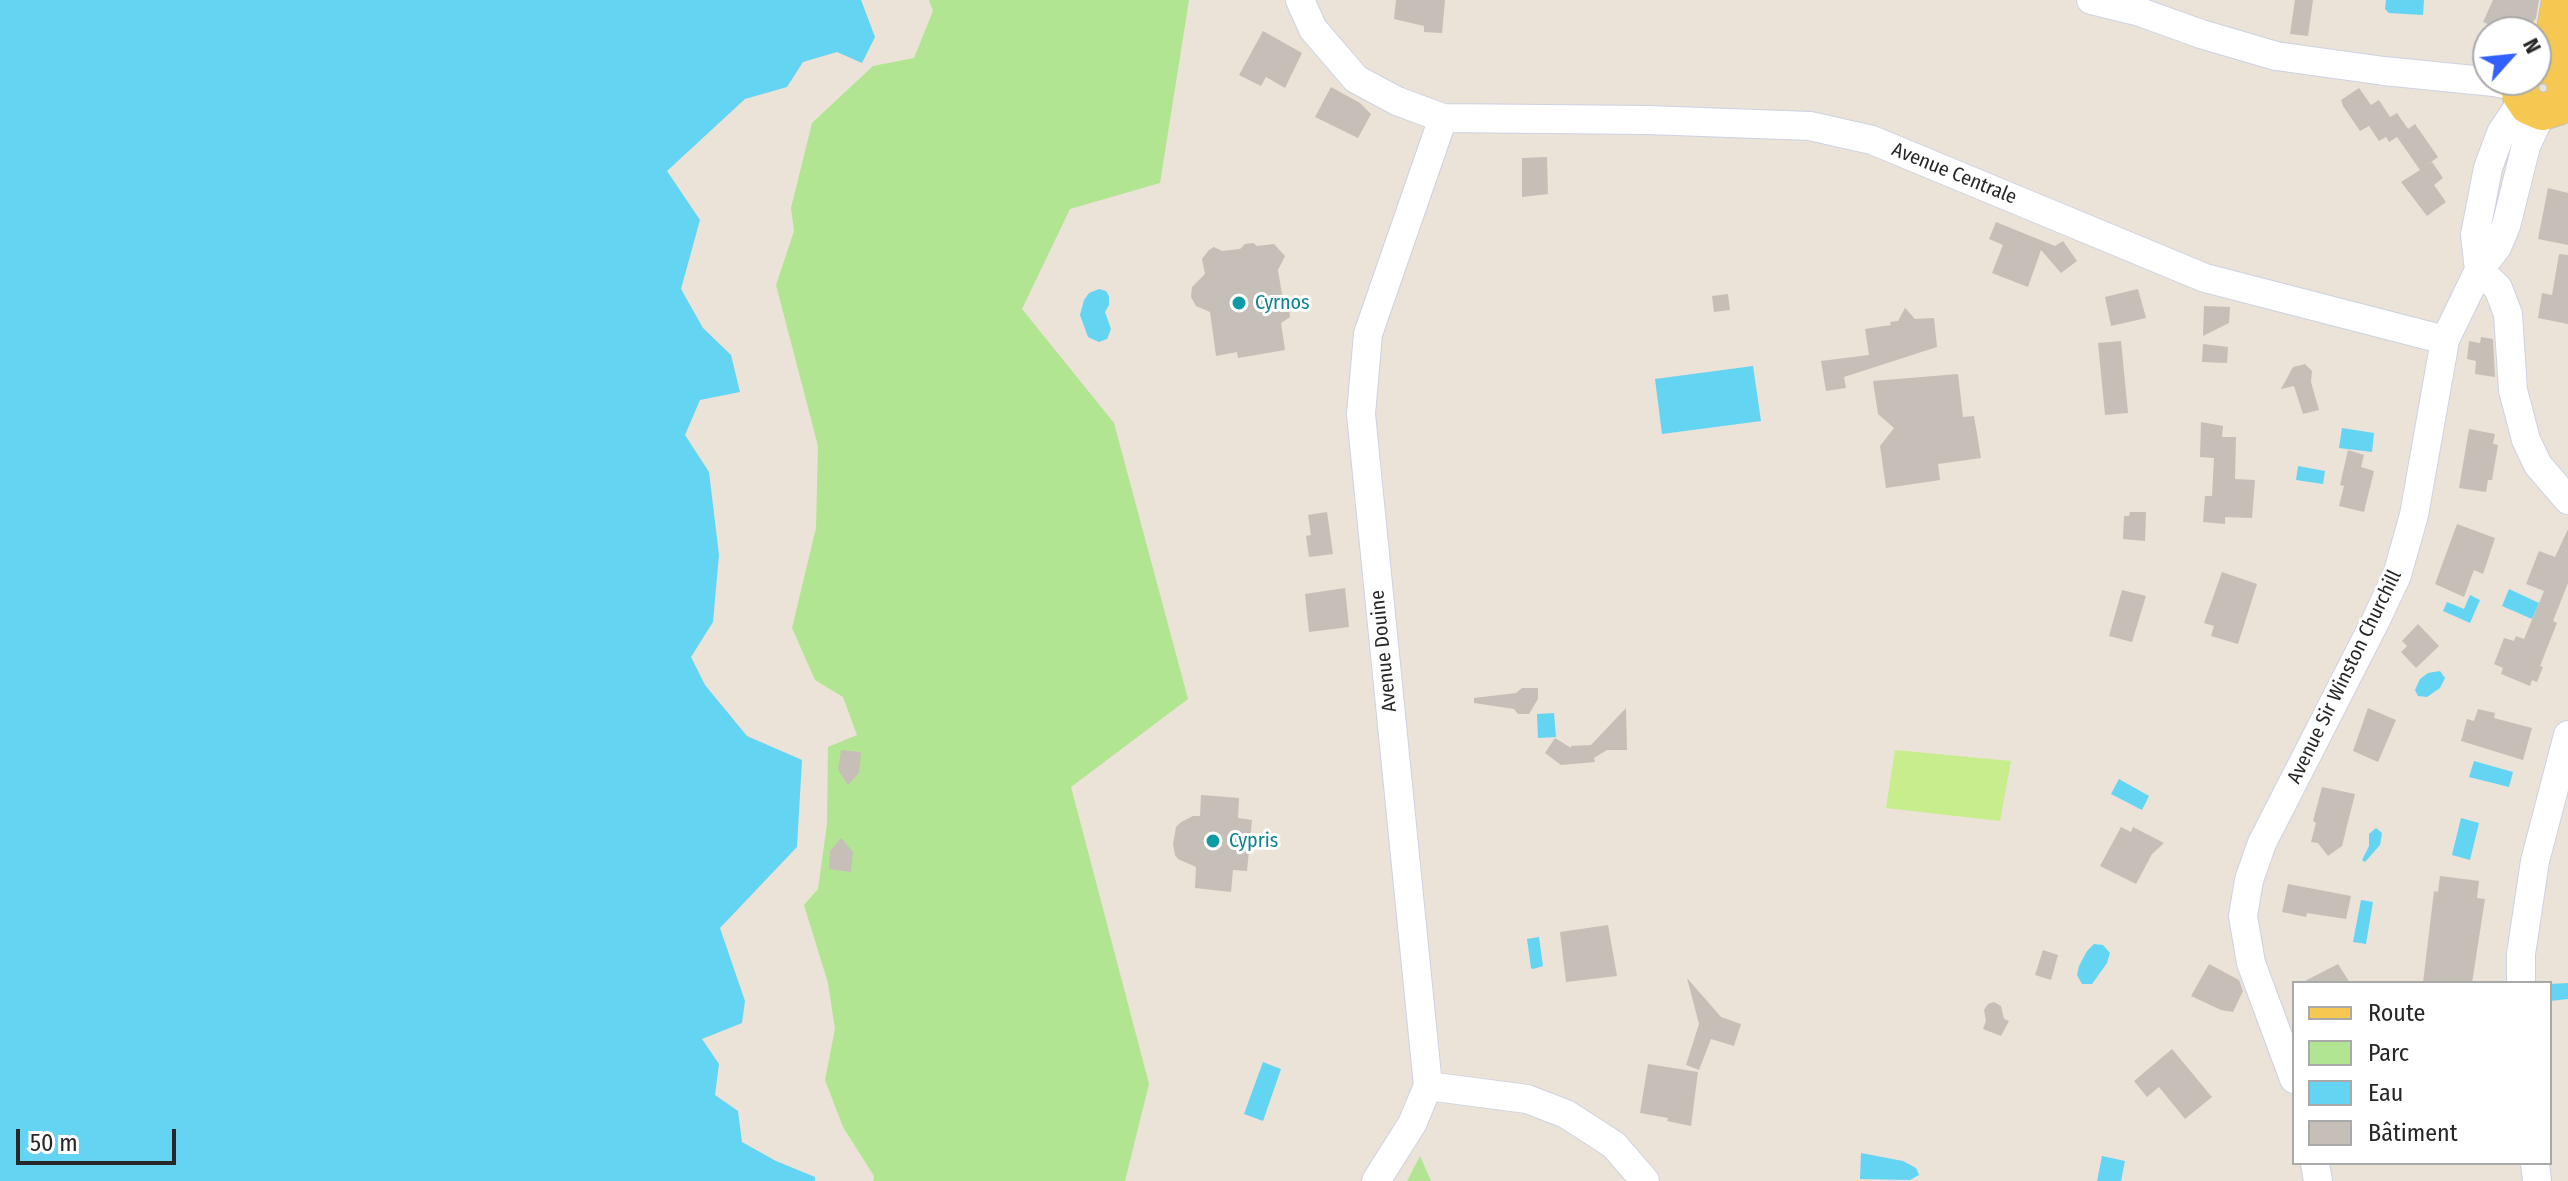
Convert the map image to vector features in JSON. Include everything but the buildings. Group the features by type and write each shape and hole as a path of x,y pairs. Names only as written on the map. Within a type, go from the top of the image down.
{"main road":[{"path":"2552,37 2560,0"}],"street":[{"name":"Avenue Centrale","path":"1300,0 1313,29 1356,79 1397,101 1443,118 1648,120 1810,126 1872,140 2205,278 2445,340"},
{"path":"2091,0 2140,12 2276,56 2472,80"},
{"name":"Avenue Sir Winston Churchill","path":"2292,1074 2251,963 2243,916 2249,880 2262,843 2376,620 2403,559 2414,515 2445,340 2479,270 2497,247 2506,226 2539,96"},
{"name":"Avenue Douine","path":"1376,1181 1412,1124 1428,1086 1361,414 1368,334 1443,118"},
{"path":"2479,270 2498,288 2508,314 2513,390 2526,440 2538,465 2568,500"},
{"path":"2521,981 2521,954 2535,861 2568,735"},
{"path":"1428,1086 1527,1099 1566,1114 1614,1145 1645,1181"}],"green space":[{"path":"929,0 1189,0 1160,183 1070,209 1022,309 1114,423 1188,699 1071,787 1149,1084 1125,1181 873,1181 874,1176 843,1127 825,1080 835,1029 828,983 804,905 818,889 827,824 828,747 857,735 843,697 815,680 792,628 816,528 818,446 776,285 794,231 791,208 812,123 873,66 914,58 933,11"},
{"path":"1895,750 2011,761 2000,821 1886,808"},
{"path":"1420,1156 1431,1181 1407,1181"}],"water":[{"path":"0,0 861,0 875,37 862,63 837,52 803,62 787,87 745,99 667,171 700,220 681,289 703,328 731,355 740,392 700,400 685,435 709,472 719,555 713,622 691,657 705,685 747,736 802,760 797,847 720,928 745,1001 742,1023 702,1039 719,1064 715,1095 738,1111 742,1142 776,1161 815,1177 815,1181 0,1181"},
{"path":"2386,0 2424,0 2423,15 2389,13 2385,9"},
{"path":"1099,289 1109,296 1105,312 1111,329 1107,339 1099,342 1088,337 1080,315 1089,293"},
{"path":"1753,366 1761,421 1662,434 1655,379"},
{"path":"2342,428 2374,433 2372,452 2339,448"},
{"path":"2298,466 2325,471 2323,484 2296,480"},
{"path":"2509,589 2539,603 2532,619 2502,606"},
{"path":"2470,595 2480,600 2470,623 2443,611 2447,602 2464,609"},
{"path":"2440,671 2445,678 2440,688 2427,697 2418,696 2415,690 2420,679 2428,673"},
{"path":"1554,713 1556,737 1538,738 1537,714"},
{"path":"2474,761 2513,772 2509,787 2469,777"},
{"path":"2119,779 2149,796 2142,810 2111,794"},
{"path":"2461,818 2479,823 2470,860 2452,855"},
{"path":"2376,828 2382,833 2380,845 2365,862 2362,860 2369,846 2369,834"},
{"path":"2361,900 2373,902 2366,944 2353,942"},
{"path":"1539,937 1543,966 1533,969 1527,939"},
{"path":"2094,944 2103,945 2110,953 2107,963 2092,984 2082,984 2077,975 2079,966"},
{"path":"2568,983 2568,999 2552,1001 2552,984"},
{"path":"1263,1062 1281,1069 1263,1121 1244,1114"},
{"path":"1861,1153 1903,1161 1916,1168 1919,1175 1910,1180 1860,1179"},
{"path":"2102,1156 2125,1161 2121,1181 2097,1181"}],"place":[{"name":"Cyrnos","path":"1239,303"},
{"name":"Cypris","path":"1213,841"}]}
